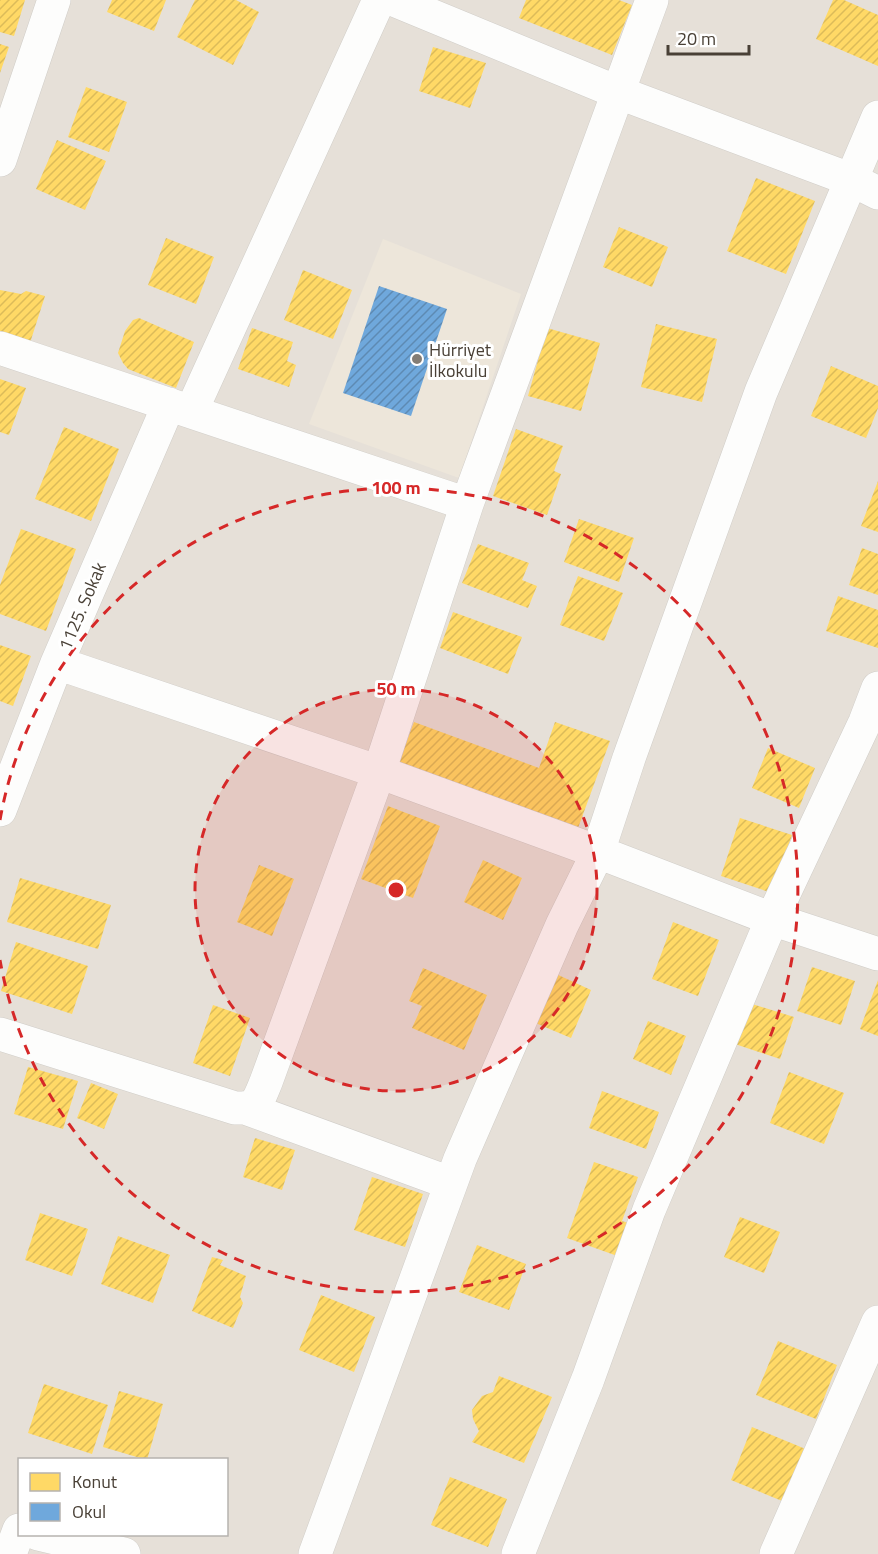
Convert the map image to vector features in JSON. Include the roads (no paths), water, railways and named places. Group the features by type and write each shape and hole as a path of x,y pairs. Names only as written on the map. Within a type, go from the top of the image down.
{"street":[{"path":"0,160 7,115 54,0"},
{"name":"1125. Sokak","path":"0,810 57,663 380,0"},
{"path":"394,0 617,92 865,186"},
{"path":"248,1109 258,1102 266,1082 379,772 467,504 652,0"},
{"path":"315,1554 450,1183 562,925 598,852 628,758 761,392 865,186 878,117"},
{"path":"0,348 467,504"},
{"path":"57,663 379,772 772,919 878,954"},
{"path":"518,1554 588,1379 649,1210 772,919 866,722 878,688"},
{"path":"0,1034 235,1108 248,1109 450,1183"},
{"path":"776,1554 878,1322"},
{"path":"0,1526 18,1530"},
{"path":"10,1554 18,1533"},
{"path":"47,1536 124,1554"}],"place":[{"name":"Hürriyet İlkokulu","path":"417,359"}]}
